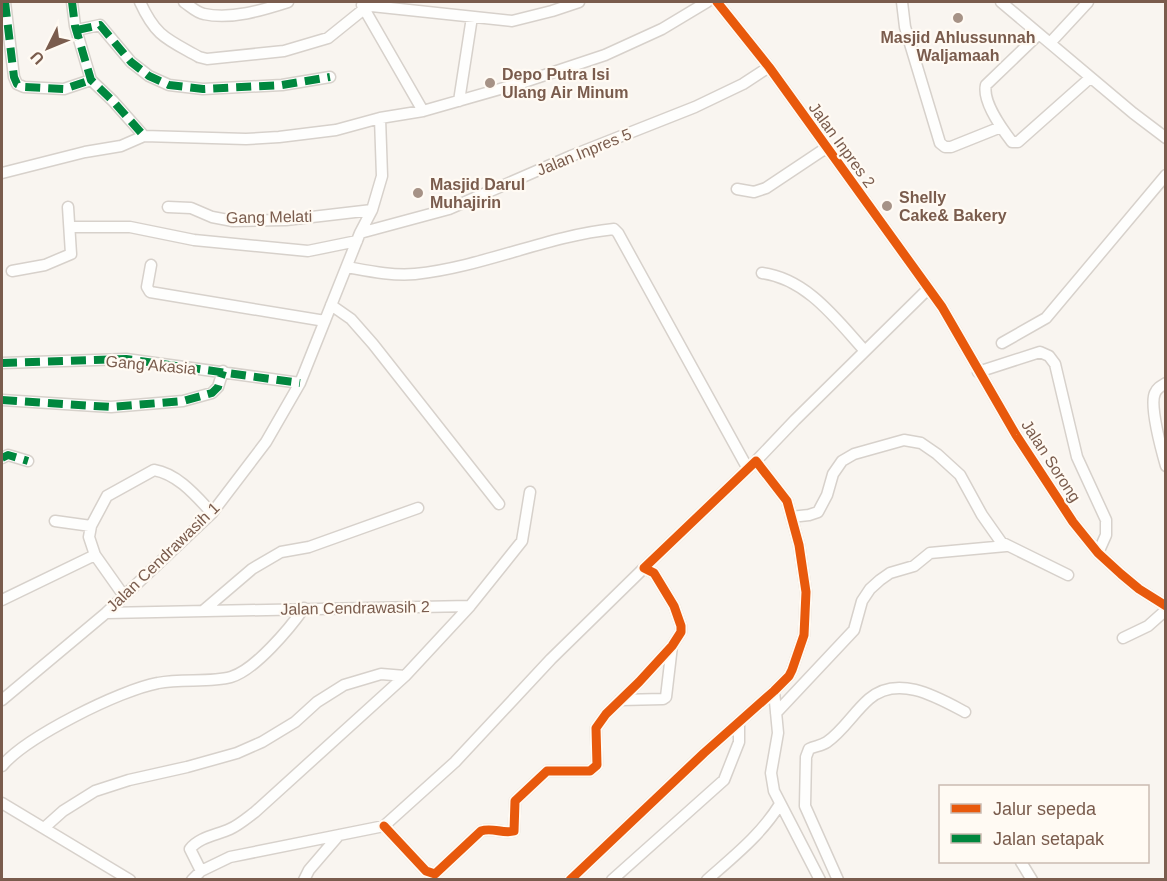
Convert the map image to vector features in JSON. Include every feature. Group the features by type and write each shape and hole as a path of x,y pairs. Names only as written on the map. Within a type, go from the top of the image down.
{"street":[{"path":"4,2 14,77 17,84 24,87 64,89 91,80"},
{"path":"72,2 91,80 113,100 144,136"},
{"path":"140,2 158,33 199,57 207,59 284,51 328,38 362,5"},
{"path":"184,2 202,14 224,15 251,12 288,2"},
{"path":"362,5 512,21 579,2"},
{"path":"2,173 85,152 121,146 144,136 246,139 279,137 336,130 380,118 423,111 605,55 662,29 707,2"},
{"name":"Jalan Inpres 2","path":"717,2 768,67 942,307"},
{"path":"902,2 905,27 940,143 945,147 951,147 1001,128"},
{"path":"1001,2 1090,78 1166,138"},
{"path":"1050,43 1088,2"},
{"path":"362,5 423,111"},
{"path":"459,101 472,17"},
{"path":"77,30 100,25 131,62 149,75 169,85 203,89 282,85 330,78"},
{"path":"1039,34 986,85 987,98 1001,128 1012,141 1018,142 1090,78"},
{"name":"Jalan Inpres 5","path":"70,227 130,227 194,240 308,251 449,209 571,156 696,107 743,84 768,67"},
{"name":"Jalan Cendrawasih 1","path":"2,700 106,613 212,513 266,442 300,382 346,267 372,210 382,176 380,118"},
{"path":"737,189 754,192 766,188 826,148"},
{"path":"1002,343 1046,318 1166,175"},
{"path":"12,272 45,265 69,256 72,251 68,207"},
{"name":"Gang Melati","path":"168,207 191,208 212,217 233,221 286,220 372,210"},
{"path":"346,267 385,274 414,274 440,270 522,248 614,229 752,465 787,501 799,545 806,592 804,635 789,676 570,879"},
{"path":"151,265 147,287 153,293 325,321"},
{"path":"762,273 777,275 806,291 823,305 865,351"},
{"path":"192,879 201,871 230,857 384,825 455,762 551,659 752,465 928,289"},
{"path":"332,305 351,319 373,344 499,504"},
{"name":"Jalan Sorong","path":"942,307 978,372 1046,483 1073,522 1098,553 1127,580 1166,606"},
{"path":"978,372 1040,352 1048,356 1055,364 1080,464 1106,520 1106,535 1098,553"},
{"name":"Gang Akasia","path":"2,363 126,360 300,382"},
{"path":"2,400 111,406 183,401 212,393 218,387 223,372"},
{"path":"1166,383 1155,391 1153,397 1160,415 1166,466"},
{"path":"791,517 818,512 827,495 833,474 842,461 863,451 904,440 921,443 955,470 1001,542 1068,575"},
{"path":"2,458 8,455 28,461"},
{"path":"124,596 95,555 89,537 91,526 109,494 154,470 170,476 188,488 212,513"},
{"path":"201,871 190,849 191,846 207,837 232,828 255,813 405,676 470,606 522,541 530,492"},
{"path":"204,610 252,569 281,552 309,546 418,508"},
{"path":"55,521 91,526"},
{"path":"776,713 854,630 862,601 880,580 890,573 914,566 930,553 1006,546"},
{"path":"2,600 95,555"},
{"path":"384,825 426,870 435,874 481,831 486,829 514,831 515,801 548,771 590,771 594,768 597,765 596,728 606,714 672,646 681,632 674,606 654,573 644,568"},
{"name":"Jalan Cendrawasih 2","path":"106,613 470,606"},
{"path":"2,766 38,737 120,695 158,683 232,676 250,667 290,628 304,608"},
{"path":"1123,638 1148,626 1166,610"},
{"path":"620,700 663,699 666,697 672,646"},
{"path":"44,828 63,811 96,791 129,780 237,753 262,742 295,722 317,702 344,685 381,674 405,676"},
{"path":"838,879 805,806 806,758 809,749 828,742 869,699 887,689 920,691 935,696 965,712"},
{"path":"774,692 778,733 771,773 774,791 820,879"},
{"path":"612,879 724,780 740,742 739,723"},
{"path":"2,803 130,879"},
{"path":"707,879 757,836 780,804"},
{"path":"304,879 339,835"},
{"path":"1022,863 1032,879"}],"marked path":[{"path":"5,2 14,77 17,84 24,87 64,89 91,80"},
{"path":"72,2 75,26 91,80 144,136"},
{"path":"77,30 100,25 131,62 149,76 169,85 203,89 282,85 330,77"},
{"path":"2,363 126,359 300,383"},
{"path":"2,400 111,407 183,401 212,393 218,387 223,371"},
{"path":"2,458 8,455 28,461"}],"cycle path":[{"path":"717,2 769,67 942,307 1016,435 1073,522 1098,553 1121,574 1166,606"},
{"path":"384,826 426,871 435,874 481,831 514,831 515,801 547,771 590,771 597,765 596,728 606,714 672,646 681,632 674,606 654,573 644,568 756,461 787,501 799,545 806,592 804,635 792,670 774,691 704,753 570,880"}],"place":[{"name":"Masjid Ahlussunnah Waljamaah","path":"958,18"},
{"name":"Depo Putra Isi Ulang Air Minum","path":"490,83"},
{"name":"Masjid Darul Muhajirin","path":"418,193"},
{"name":"Shelly Cake& Bakery","path":"887,206"}]}
